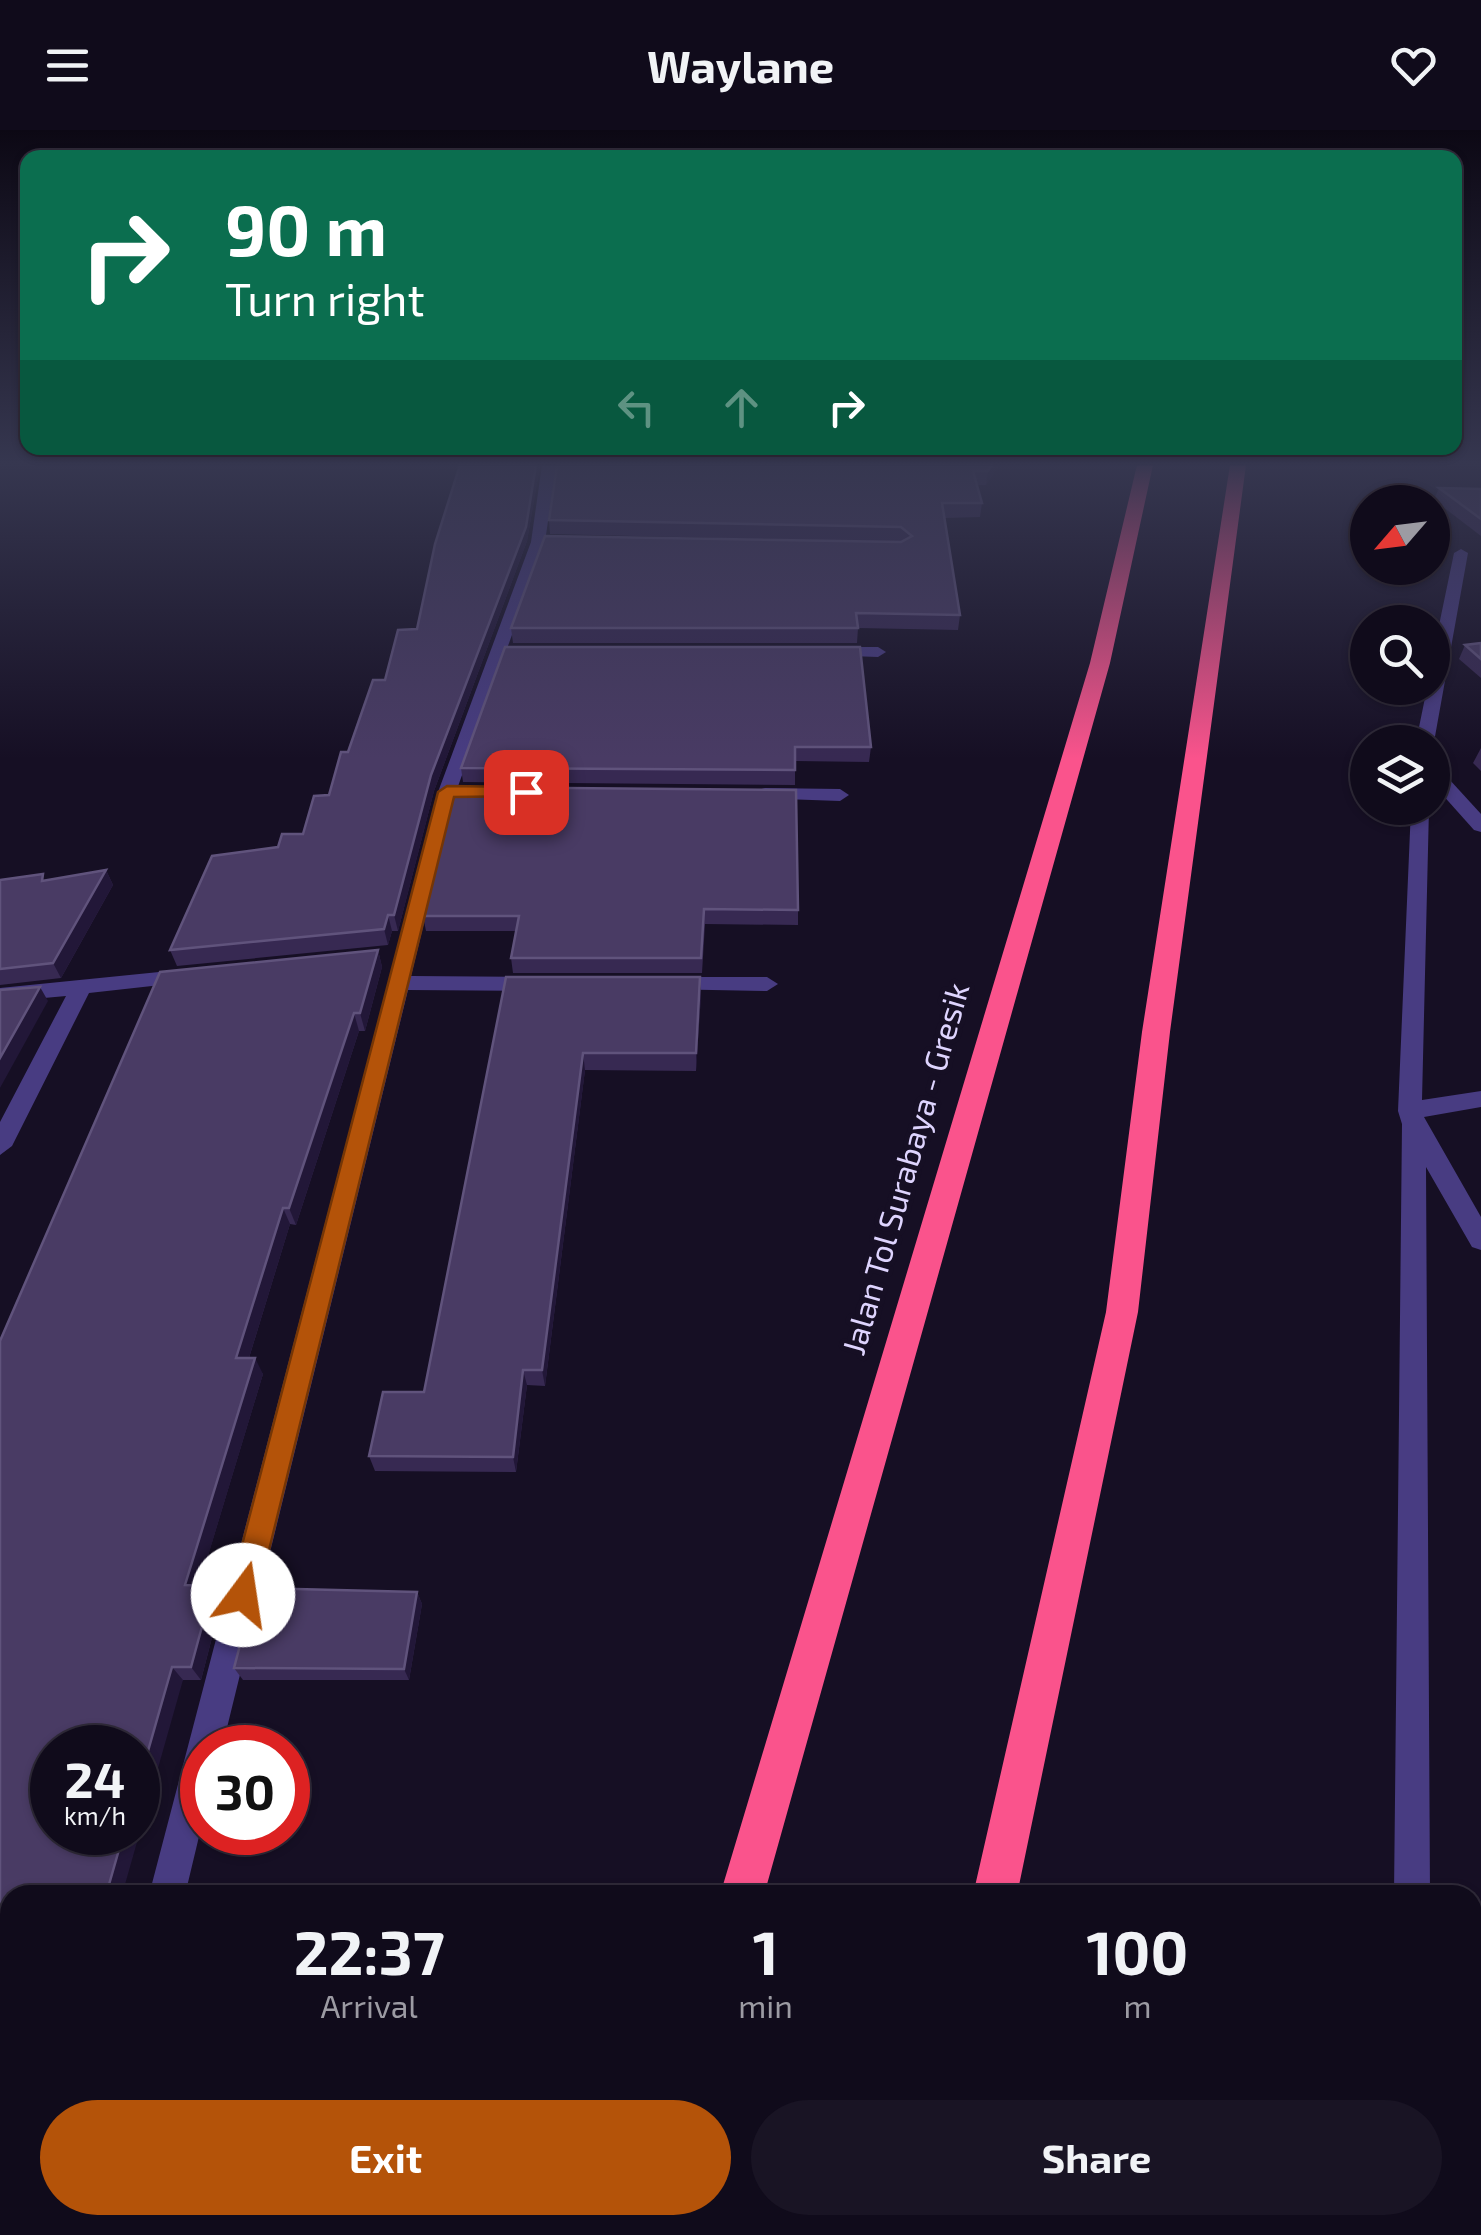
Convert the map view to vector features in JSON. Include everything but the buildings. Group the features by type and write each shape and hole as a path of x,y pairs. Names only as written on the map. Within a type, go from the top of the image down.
{"highway":[{"name":"Jalan Tol Surabaya - Gresik","path":"745,1885 1100,663 1123,563"},
{"path":"997,1885 1122,1312 1156,1032 1224,563"}],"street":[{"path":"210,1725 398,983 396,955 539,563"},
{"path":"1428,725 1459,563"},
{"path":"802,652 878,652"},
{"path":"1450,791 1481,826"},
{"path":"742,794 840,795"},
{"path":"1412,1885 1412,1118 1420,825"},
{"path":"0,995 215,974"},
{"path":"398,983 554,984"},
{"path":"651,984 767,984"},
{"path":"0,1146 81,987"},
{"path":"1412,1118 1481,1099"},
{"path":"1412,1118 1481,1240"},
{"path":"170,1885 180,1843"}],"route":[{"path":"243,1595 447,792 526,792"}]}
